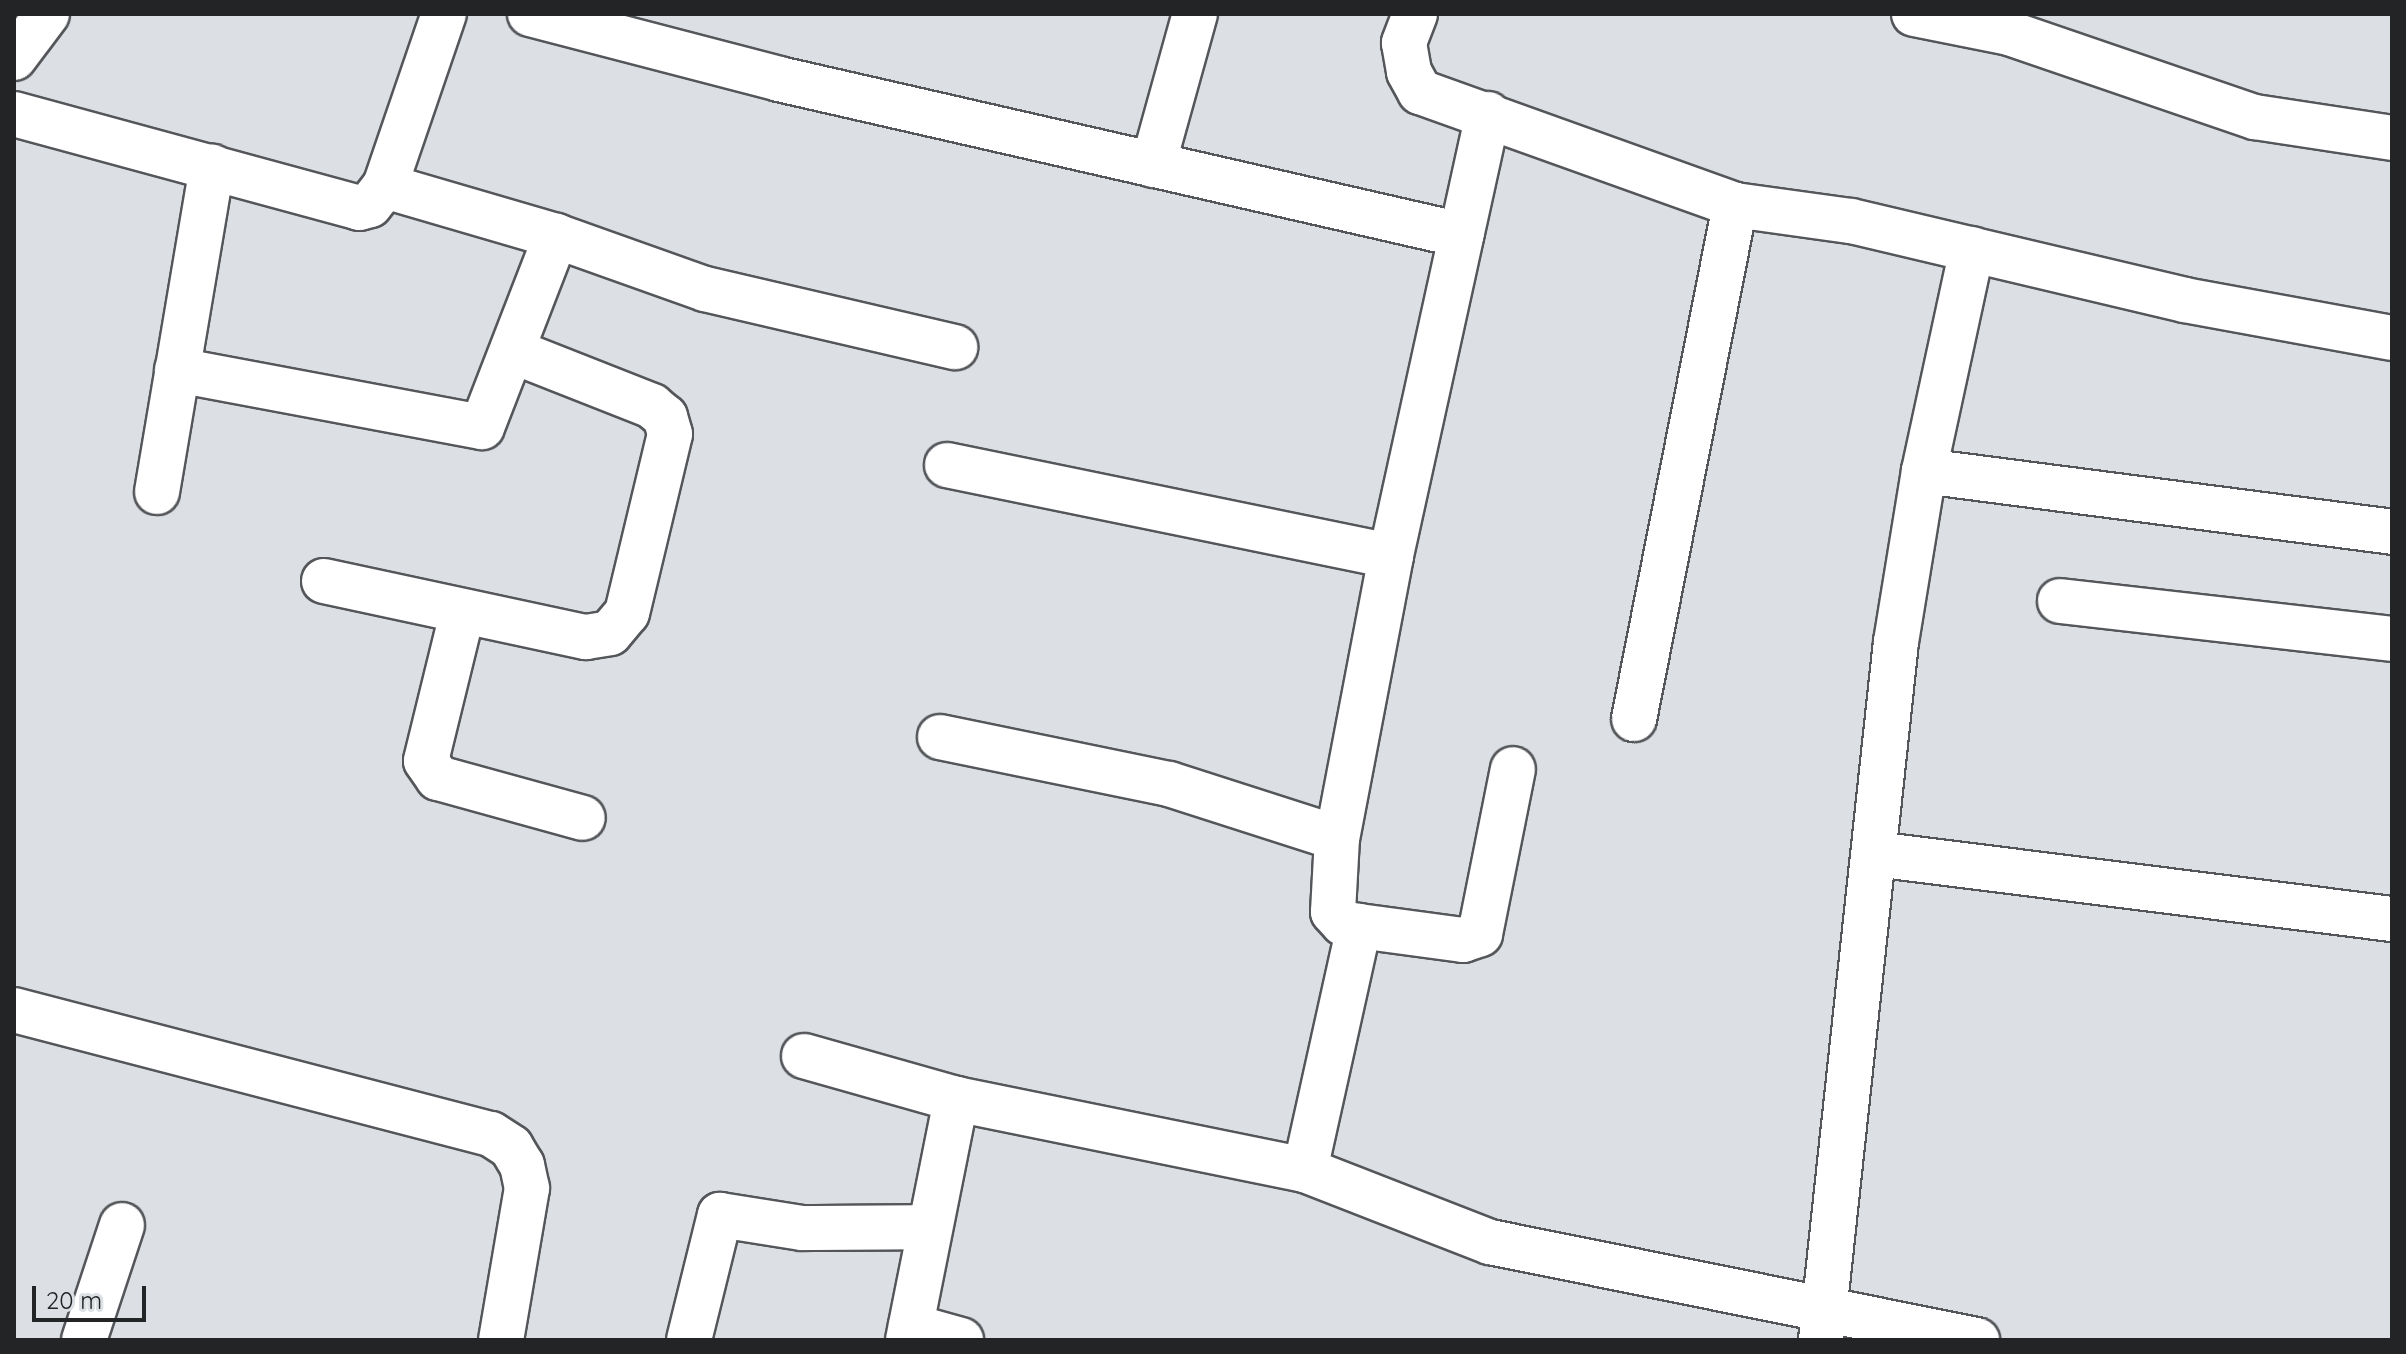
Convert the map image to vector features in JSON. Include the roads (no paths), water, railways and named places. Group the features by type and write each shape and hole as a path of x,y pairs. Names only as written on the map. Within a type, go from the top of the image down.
{"street":[{"path":"14,58 47,14"},
{"path":"14,114 359,208 370,205 385,186 444,14"},
{"path":"530,14 779,79 1461,235"},
{"path":"1153,165 1195,14"},
{"path":"1415,14 1404,43 1409,72 1420,92 1735,205 1851,221 2185,300 2392,338"},
{"path":"1914,14 2011,24 2255,117 2392,138"},
{"path":"1488,114 1391,556 1337,838 1333,912 1343,923 1359,926 1463,940 1480,934 1513,769"},
{"path":"157,492 212,167"},
{"path":"385,186 556,236 705,289 955,347"},
{"path":"1634,719 1735,205"},
{"path":"177,370 482,427 515,352 556,236"},
{"path":"1824,1323 1896,642 1924,471 1972,249"},
{"path":"324,581 462,614 586,637 610,633 627,613 670,434 665,417 652,406 515,352"},
{"path":"947,465 1391,556"},
{"path":"1924,471 2392,532"},
{"path":"2060,601 2392,639"},
{"path":"462,614 426,761 438,778 583,818"},
{"path":"940,737 1169,784 1229,808 1337,838"},
{"path":"1875,854 2392,919"},
{"path":"1305,1170 1359,926"},
{"path":"14,1010 491,1134 511,1147 522,1165 527,1188 501,1340"},
{"path":"804,1056 956,1099 1305,1170 1490,1242 1824,1323 1977,1340"},
{"path":"956,1099 910,1333 961,1340"},
{"path":"689,1340 720,1215 802,1228 930,1227"},
{"path":"84,1340 122,1225"}]}
